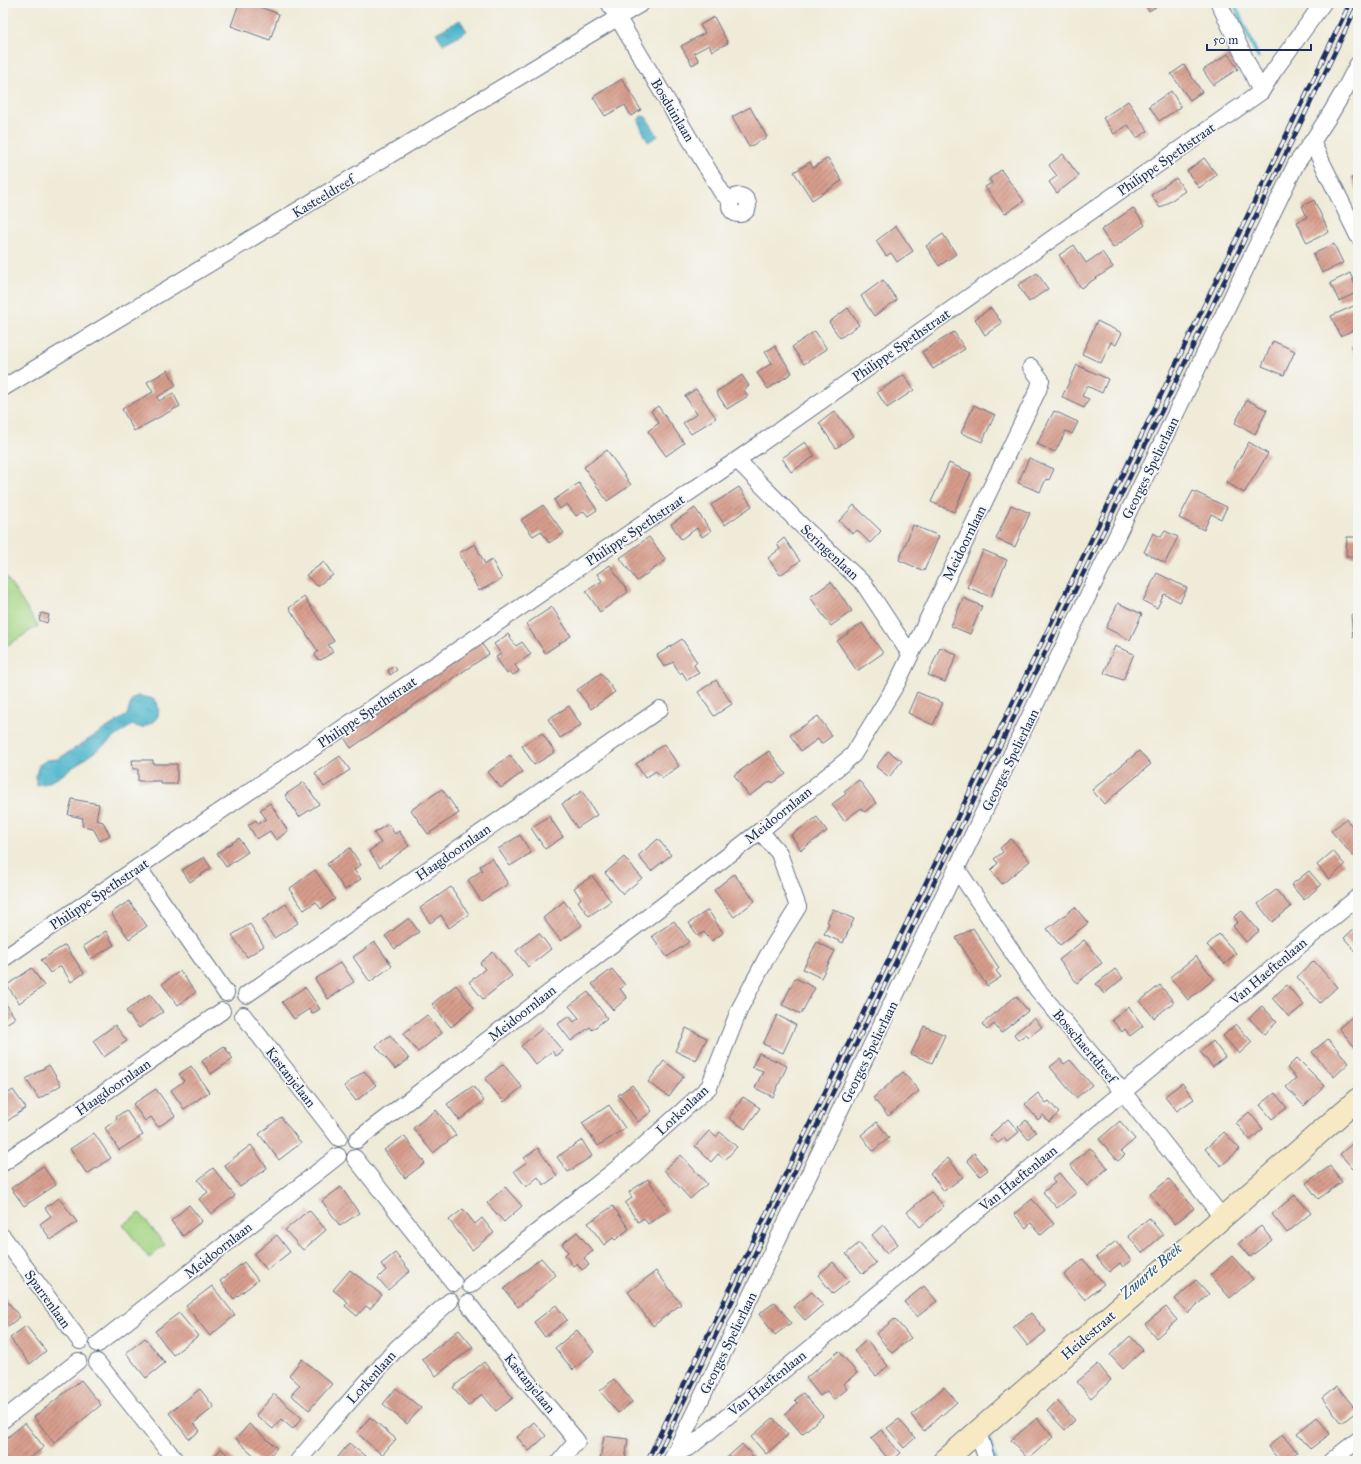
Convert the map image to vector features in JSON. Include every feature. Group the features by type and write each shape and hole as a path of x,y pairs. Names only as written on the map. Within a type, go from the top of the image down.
{"street":[{"name":"Bosduinlaan","path":"609,3 722,194 731,200"},
{"name":"Kasteeldreef","path":"3,388 642,3"},
{"path":"1219,3 1261,92"},
{"path":"1261,92 1273,72 1323,3"},
{"name":"Georges Spelierlaan","path":"673,1458 1296,164 1312,142 1346,88 1358,64"},
{"name":"Philippe Spethstraat","path":"3,959 737,460 1261,92"},
{"path":"1312,142 1358,236"},
{"name":"Meidoornlaan","path":"357,1140 760,831 853,755 897,683 1038,390 1041,380 1031,367"},
{"name":"Seringenlaan","path":"737,460 864,584 910,654"},
{"name":"Haagdoornlaan","path":"246,995 660,709"},
{"name":"Lorkenlaan","path":"470,1286 559,1213 629,1159 709,1087 740,1008 768,956 798,907 779,853 760,831"},
{"path":"138,867 226,993"},
{"name":"Bosschaertdreef","path":"957,869 1037,989 1123,1092 1222,1217"},
{"name":"Van Haeftenlaan","path":"673,1458 690,1447 1358,897"},
{"path":"237,990 246,995 248,1006 243,1015 233,1018 222,1011 220,1002 226,993 237,990"},
{"name":"Haagdoornlaan","path":"3,1162 222,1011"},
{"name":"Kastanjelaan","path":"243,1015 339,1138"},
{"name":"Heidestraat","path":"944,1461 1358,1099"},
{"path":"348,1136 357,1140 359,1150 355,1158 345,1160 338,1156 334,1147 339,1138 348,1136"},
{"name":"Meidoornlaan","path":"98,1344 338,1156"},
{"path":"355,1158 454,1283"},
{"name":"Sparrenlaan","path":"3,1237 80,1341"},
{"path":"463,1281 470,1286 473,1296 468,1303 459,1306 450,1301 448,1290 454,1283 463,1281"},
{"name":"Lorkenlaan","path":"298,1461 396,1348 450,1301"},
{"name":"Kastanjelaan","path":"468,1303 522,1375 577,1441 560,1461"},
{"path":"90,1338 98,1344 101,1348 101,1354 97,1362 89,1365 78,1361 74,1351 76,1345 80,1341 90,1338"},
{"path":"3,1420 78,1361"},
{"path":"97,1362 176,1461"},
{"path":"978,1432 987,1461"},
{"path":"1331,1461 1358,1440"}],"green space":[{"path":"3,572 38,626 8,645 3,637"},
{"path":"140,1213 165,1245 149,1258 123,1225"}],"water":[{"path":"460,20 467,31 443,44 436,33"},
{"path":"641,116 646,117 658,136 648,142 638,121"},
{"path":"137,696 151,698 157,702 159,712 154,721 142,728 132,725 58,778 44,784 36,785 36,775 39,765 47,760 58,759 127,715 132,699"}],"building":[{"path":"239,3 249,3 279,14 270,40 231,26"},
{"path":"1144,3 1162,3 1149,11"},
{"path":"714,17 728,43 712,51 709,45 694,53 699,61 692,65 681,46 705,33 700,25"},
{"path":"1228,54 1238,69 1213,85 1203,70"},
{"path":"1184,65 1202,92 1190,100 1171,74"},
{"path":"622,79 641,110 631,116 625,105 605,116 593,97"},
{"path":"1171,91 1181,107 1159,121 1149,106"},
{"path":"1128,101 1148,131 1137,138 1128,125 1114,134 1103,118"},
{"path":"750,107 767,137 749,147 732,117"},
{"path":"1063,154 1079,176 1057,193 1049,182 1057,176 1049,165"},
{"path":"828,158 842,181 812,200 794,172 810,162 813,168"},
{"path":"1204,158 1217,175 1199,188 1187,171"},
{"path":"1001,170 1024,201 1005,214 985,187 992,183 989,179"},
{"path":"1358,175 1358,194 1351,178"},
{"path":"1176,178 1185,191 1160,208 1151,195"},
{"path":"1314,200 1329,232 1307,243 1297,222 1307,217 1302,206"},
{"path":"1133,208 1145,225 1113,248 1101,230"},
{"path":"896,226 913,251 897,262 891,253 886,256 876,241"},
{"path":"943,234 956,254 939,266 926,246"},
{"path":"1334,244 1343,263 1322,273 1313,254"},
{"path":"1074,245 1086,263 1102,252 1113,267 1081,288 1059,255"},
{"path":"1037,273 1048,289 1029,302 1018,285"},
{"path":"1350,273 1358,292 1339,301 1330,283"},
{"path":"883,280 897,300 874,316 861,296"},
{"path":"1358,304 1358,328 1340,336 1331,316"},
{"path":"848,308 859,325 840,338 829,322"},
{"path":"991,308 1002,323 985,335 975,319"},
{"path":"1097,321 1122,333 1116,345 1111,342 1101,363 1082,354"},
{"path":"815,331 827,349 804,364 792,347"},
{"path":"954,332 965,349 933,369 922,352"},
{"path":"1273,341 1295,351 1284,375 1262,366"},
{"path":"1358,343 1358,361 1351,346"},
{"path":"775,346 792,373 768,389 757,373 772,363 765,352"},
{"path":"1077,365 1108,379 1102,393 1087,386 1082,396 1089,399 1084,408 1062,397"},
{"path":"168,370 176,386 157,397 159,401 173,393 180,406 134,431 122,409 153,392 147,382"},
{"path":"742,375 749,386 744,390 748,396 727,409 716,392"},
{"path":"904,375 914,390 887,408 877,392"},
{"path":"696,389 716,418 691,434 683,423 697,414 685,396"},
{"path":"1247,400 1267,410 1255,434 1235,423"},
{"path":"974,405 995,415 982,442 961,433"},
{"path":"658,406 684,443 666,456 648,431 659,423 651,411"},
{"path":"835,411 853,436 836,448 819,423"},
{"path":"1054,411 1078,422 1072,434 1066,431 1055,452 1037,444"},
{"path":"805,442 815,456 791,472 782,458"},
{"path":"1249,442 1268,454 1244,493 1226,482"},
{"path":"607,450 631,485 607,501 584,467"},
{"path":"1029,458 1054,469 1049,480 1046,479 1040,492 1018,483"},
{"path":"949,463 971,473 954,512 931,502"},
{"path":"579,483 597,510 588,516 584,511 576,516 567,504 560,509 554,500"},
{"path":"739,487 752,506 725,525 711,505"},
{"path":"1193,491 1227,507 1221,519 1211,514 1204,530 1179,518"},
{"path":"543,505 564,533 549,543 541,531 533,536 521,520"},
{"path":"854,505 881,531 870,543 857,530 853,534 839,521"},
{"path":"1011,505 1030,513 1015,547 996,539"},
{"path":"695,508 711,531 702,537 697,528 681,539 671,524"},
{"path":"913,525 939,536 924,571 899,560"},
{"path":"1165,531 1178,537 1165,563 1144,552 1153,533 1161,537"},
{"path":"649,537 666,560 637,581 620,558"},
{"path":"1347,537 1358,537 1358,556 1346,556"},
{"path":"784,538 800,561 780,575 768,558 780,549 777,544"},
{"path":"475,544 485,564 492,560 502,579 479,591 459,553"},
{"path":"983,550 1007,560 991,597 967,587"},
{"path":"324,562 333,575 317,586 306,575"},
{"path":"610,565 628,592 600,612 586,591 602,581 597,574"},
{"path":"1157,573 1187,588 1180,602 1164,594 1157,608 1143,601"},
{"path":"831,582 852,611 831,626 810,597"},
{"path":"304,597 334,641 328,645 333,652 321,660 317,659 315,655 318,651 289,608"},
{"path":"963,598 982,606 970,634 951,626"},
{"path":"1118,603 1142,614 1130,640 1106,628"},
{"path":"552,607 571,636 545,653 526,624"},
{"path":"41,613 49,615 47,623 39,620"},
{"path":"1358,614 1358,636 1353,637 1351,615"},
{"path":"862,623 883,653 857,671 837,641"},
{"path":"508,634 516,646 522,642 531,654 515,665 519,671 513,675 510,671 507,674 496,657 501,654 494,644"},
{"path":"682,639 697,662 694,665 699,673 687,680 682,672 680,674 673,662 664,667 657,655"},
{"path":"479,640 489,654 351,748 341,733"},
{"path":"1115,646 1134,654 1123,680 1104,673"},
{"path":"940,647 957,655 945,682 928,675"},
{"path":"394,666 397,670 390,675 388,670"},
{"path":"601,673 615,692 591,709 577,690"},
{"path":"716,680 732,704 714,716 698,692"},
{"path":"917,692 943,703 933,725 908,713"},
{"path":"569,706 581,725 560,738 548,719"},
{"path":"818,716 832,736 821,744 818,739 801,751 790,735"},
{"path":"542,733 555,752 534,765 522,746"},
{"path":"664,744 679,766 662,778 656,771 645,778 636,764"},
{"path":"769,751 786,774 773,783 771,781 749,796 734,775"},
{"path":"888,751 902,761 889,777 876,767"},
{"path":"1139,751 1151,764 1104,804 1092,790"},
{"path":"510,755 523,772 501,788 488,772"},
{"path":"340,756 350,770 324,787 315,773"},
{"path":"132,760 153,760 153,764 177,764 177,784 161,784 161,781 138,781 138,769 133,769"},
{"path":"859,780 876,803 864,812 861,808 844,821 832,804 846,794 844,791"},
{"path":"304,782 319,804 299,817 285,795"},
{"path":"442,789 459,813 428,834 411,810"},
{"path":"582,791 597,815 577,828 562,804"},
{"path":"72,799 99,804 96,820 103,822 110,835 100,841 93,828 82,826 83,818 68,815"},
{"path":"270,803 288,831 276,840 270,831 257,839 248,825 256,820 258,824 266,819 260,810"},
{"path":"549,816 563,837 545,849 531,828"},
{"path":"817,817 827,831 801,850 791,835"},
{"path":"1346,819 1358,833 1358,852 1353,856 1331,831"},
{"path":"388,824 395,834 399,831 409,846 380,867 369,851 381,843 374,833"},
{"path":"520,835 531,853 510,866 498,849"},
{"path":"239,838 248,852 226,867 217,853"},
{"path":"658,839 671,855 651,871 638,856"},
{"path":"1011,839 1030,861 1002,884 991,870 998,863 994,859 1003,852 1000,848"},
{"path":"350,848 361,865 354,870 361,879 345,890 327,864"},
{"path":"1333,851 1345,865 1329,879 1317,865"},
{"path":"204,857 211,868 190,882 182,870"},
{"path":"624,857 642,878 623,894 605,873"},
{"path":"492,858 508,884 481,901 468,880 482,870 480,866"},
{"path":"315,870 335,899 321,909 316,902 304,910 289,889"},
{"path":"1309,871 1321,885 1304,900 1291,885"},
{"path":"734,874 755,901 734,917 714,890"},
{"path":"592,876 611,901 589,916 578,901 581,899 574,888"},
{"path":"451,887 469,914 449,928 441,915 430,923 420,908"},
{"path":"1276,890 1291,907 1272,922 1258,904"},
{"path":"129,901 147,926 129,939 111,913"},
{"path":"564,901 582,925 561,941 543,918"},
{"path":"286,904 298,923 274,938 262,920"},
{"path":"1075,907 1088,923 1060,945 1047,929"},
{"path":"833,909 854,919 843,943 824,934 829,923 827,922"},
{"path":"708,910 723,933 711,941 704,932 698,936 689,923"},
{"path":"1242,911 1259,931 1246,942 1233,926 1238,922 1234,917"},
{"path":"409,918 419,932 395,949 385,936"},
{"path":"674,921 689,942 667,957 652,936"},
{"path":"250,924 264,946 247,957 232,935"},
{"path":"1357,926 1358,927 1358,954 1344,938"},
{"path":"973,928 999,968 996,971 1001,977 987,986 956,938"},
{"path":"106,931 114,945 91,959 83,946"},
{"path":"539,933 551,949 528,967 516,951"},
{"path":"1219,934 1236,953 1225,964 1207,945"},
{"path":"1084,940 1102,963 1077,983 1059,960"},
{"path":"375,942 392,966 370,982 353,957"},
{"path":"817,942 835,951 821,978 803,969"},
{"path":"65,945 84,973 71,982 61,966 50,973 41,960"},
{"path":"493,952 512,976 483,999 469,982 485,969 480,963"},
{"path":"1196,956 1214,979 1188,1000 1170,977"},
{"path":"1314,961 1337,987 1320,1003 1297,977"},
{"path":"341,962 354,982 328,999 315,979"},
{"path":"32,968 44,986 19,1003 7,985"},
{"path":"612,969 625,985 620,989 627,998 613,1010 592,984"},
{"path":"1115,969 1123,978 1104,994 1096,984"},
{"path":"180,971 196,992 178,1005 162,984"},
{"path":"795,978 815,988 801,1014 782,1005"},
{"path":"456,985 474,1008 451,1027 432,1004"},
{"path":"1160,985 1174,1002 1154,1018 1140,1001"},
{"path":"1287,985 1304,1005 1289,1017 1272,998"},
{"path":"305,987 320,1009 312,1014 309,1009 294,1019 282,1002"},
{"path":"588,992 607,1018 592,1030 590,1027 571,1041 558,1024 569,1016 574,1022 579,1018 569,1006"},
{"path":"150,994 163,1012 139,1028 126,1011"},
{"path":"1016,996 1028,1011 1001,1033 994,1024 987,1030 982,1024"},
{"path":"3,999 15,1018 3,1026"},
{"path":"1262,1006 1277,1022 1264,1034 1249,1018"},
{"path":"1129,1007 1143,1026 1130,1036 1125,1029 1122,1032 1112,1020"},
{"path":"1358,1012 1358,1051 1339,1028"},
{"path":"427,1015 442,1033 418,1052 403,1034"},
{"path":"777,1015 796,1025 783,1053 763,1044"},
{"path":"1034,1018 1042,1027 1029,1037 1026,1034 1018,1040 1014,1034"},
{"path":"1236,1024 1252,1042 1239,1054 1223,1036"},
{"path":"115,1025 127,1041 104,1057 93,1041"},
{"path":"924,1026 945,1035 932,1063 911,1054"},
{"path":"543,1028 563,1051 556,1056 552,1051 536,1065 521,1046"},
{"path":"686,1028 707,1038 696,1061 675,1051"},
{"path":"390,1035 409,1059 395,1069 376,1046"},
{"path":"1328,1039 1349,1063 1334,1077 1312,1052"},
{"path":"1213,1041 1225,1057 1213,1067 1200,1052"},
{"path":"224,1046 233,1059 211,1074 202,1061"},
{"path":"759,1053 787,1066 773,1097 755,1088 763,1071 752,1067"},
{"path":"1297,1058 1325,1086 1304,1106 1286,1087 1296,1078 1287,1068"},
{"path":"1060,1059 1064,1064 1070,1060 1092,1085 1076,1098 1050,1067"},
{"path":"664,1061 684,1076 669,1097 648,1082"},
{"path":"503,1064 522,1087 504,1102 485,1079"},
{"path":"49,1065 61,1085 39,1099 26,1079"},
{"path":"191,1066 209,1092 184,1109 171,1090 184,1081 179,1074"},
{"path":"364,1071 376,1085 356,1101 344,1086"},
{"path":"903,1072 919,1091 888,1116 873,1098"},
{"path":"1182,1083 1194,1099 1177,1111 1165,1096"},
{"path":"632,1085 652,1111 638,1122 618,1095"},
{"path":"473,1086 484,1101 459,1120 447,1104"},
{"path":"156,1089 175,1116 158,1127 151,1117 145,1121 133,1104"},
{"path":"13,1090 26,1108 3,1124 3,1097"},
{"path":"1038,1093 1046,1103 1049,1101 1059,1113 1049,1122 1043,1115 1038,1120 1025,1104"},
{"path":"1275,1093 1287,1108 1272,1119 1260,1105"},
{"path":"743,1097 760,1108 745,1129 729,1118"},
{"path":"609,1105 625,1128 598,1146 582,1123"},
{"path":"126,1110 143,1135 119,1150 105,1128"},
{"path":"436,1110 456,1135 433,1153 413,1128"},
{"path":"1249,1112 1263,1129 1250,1140 1236,1123"},
{"path":"281,1117 301,1143 279,1160 259,1134"},
{"path":"1008,1119 1019,1132 1007,1142 1004,1138 998,1143 990,1135"},
{"path":"1026,1120 1036,1132 1028,1139 1018,1127"},
{"path":"1120,1121 1135,1139 1121,1151 1125,1155 1118,1161 1099,1139"},
{"path":"877,1122 889,1138 873,1151 861,1135"},
{"path":"709,1131 716,1137 720,1132 737,1147 725,1160 718,1154 711,1162 695,1146"},
{"path":"1224,1132 1240,1149 1221,1166 1205,1149"},
{"path":"94,1133 111,1158 87,1174 70,1149"},
{"path":"404,1136 425,1163 405,1178 384,1150"},
{"path":"1358,1139 1358,1166 1353,1169 1340,1154"},
{"path":"582,1140 592,1156 568,1172 557,1157"},
{"path":"251,1145 267,1168 240,1187 224,1165"},
{"path":"538,1148 557,1176 544,1185 538,1177 526,1187 514,1171 527,1162 524,1158"},
{"path":"1090,1148 1108,1168 1087,1186 1070,1165"},
{"path":"974,1153 988,1170 980,1176 967,1160"},
{"path":"681,1155 707,1184 690,1199 664,1170"},
{"path":"948,1158 963,1177 944,1191 930,1173"},
{"path":"43,1166 56,1185 24,1206 11,1188"},
{"path":"1330,1166 1342,1182 1318,1199 1306,1183"},
{"path":"213,1168 235,1196 211,1214 199,1199 208,1192 198,1180"},
{"path":"1059,1173 1076,1193 1057,1208 1043,1192 1055,1183 1052,1179"},
{"path":"648,1179 669,1210 648,1224 644,1218 638,1222 625,1203 632,1198 629,1192"},
{"path":"1169,1179 1194,1208 1175,1224 1150,1194"},
{"path":"341,1187 359,1213 340,1226 322,1201"},
{"path":"505,1187 522,1206 504,1222 487,1203"},
{"path":"931,1192 944,1206 920,1227 907,1212"},
{"path":"1295,1195 1311,1213 1287,1233 1272,1214"},
{"path":"59,1198 77,1222 51,1240 40,1224 51,1216 45,1208"},
{"path":"1032,1199 1054,1224 1041,1235 1031,1223 1026,1228 1014,1214"},
{"path":"189,1205 202,1221 183,1236 171,1221"},
{"path":"613,1206 629,1229 615,1240 613,1238 604,1245 588,1223"},
{"path":"463,1209 475,1224 482,1218 494,1233 472,1250 449,1220"},
{"path":"309,1210 326,1230 303,1250 285,1230"},
{"path":"1149,1218 1163,1235 1142,1253 1128,1236"},
{"path":"883,1225 898,1244 887,1253 872,1235"},
{"path":"1261,1226 1272,1240 1250,1257 1239,1243"},
{"path":"577,1232 593,1251 584,1258 589,1265 582,1270 577,1263 573,1266 565,1255 568,1252 562,1244"},
{"path":"277,1235 290,1252 267,1270 254,1254"},
{"path":"1116,1241 1131,1260 1123,1267 1120,1263 1109,1272 1096,1257"},
{"path":"859,1243 876,1263 863,1274 846,1254"},
{"path":"395,1253 410,1271 388,1290 378,1278 386,1270 381,1264"},
{"path":"1232,1256 1253,1279 1230,1298 1210,1275"},
{"path":"541,1258 556,1275 518,1307 504,1289"},
{"path":"1083,1259 1104,1284 1085,1300 1064,1275"},
{"path":"244,1262 258,1280 234,1299 220,1281"},
{"path":"833,1262 849,1281 833,1294 818,1275"},
{"path":"350,1270 382,1295 370,1309 366,1306 357,1316 345,1306 348,1302 333,1290"},
{"path":"656,1271 681,1304 653,1326 628,1292"},
{"path":"1196,1280 1209,1294 1188,1313 1175,1299"},
{"path":"212,1286 235,1315 210,1336 186,1306"},
{"path":"924,1286 937,1301 917,1317 904,1302"},
{"path":"812,1292 823,1305 805,1320 793,1307"},
{"path":"3,1296 20,1317 4,1329 3,1328"},
{"path":"775,1302 791,1323 775,1335 759,1314"},
{"path":"556,1305 567,1320 545,1337 534,1322"},
{"path":"1166,1307 1177,1320 1156,1338 1145,1324"},
{"path":"179,1313 198,1336 173,1355 155,1331"},
{"path":"1031,1313 1046,1331 1028,1346 1013,1327"},
{"path":"895,1319 911,1338 892,1353 876,1334"},
{"path":"26,1326 46,1351 30,1364 10,1338"},
{"path":"459,1330 473,1347 436,1376 422,1359"},
{"path":"577,1330 594,1352 573,1370 555,1348"},
{"path":"1130,1336 1143,1350 1123,1369 1110,1355"},
{"path":"145,1338 165,1363 146,1378 126,1353"},
{"path":"867,1340 888,1366 876,1376 854,1351"},
{"path":"839,1351 857,1373 843,1384 847,1389 834,1400 827,1391 820,1396 806,1378"},
{"path":"302,1359 332,1384 309,1410 291,1395 300,1385 289,1375"},
{"path":"484,1362 513,1398 496,1411 482,1394 468,1406 453,1387"},
{"path":"1098,1364 1111,1380 1091,1398 1077,1382"},
{"path":"614,1379 632,1402 618,1413 600,1391"},
{"path":"81,1380 101,1405 54,1443 34,1417"},
{"path":"1337,1386 1357,1411 1342,1423 1322,1398"},
{"path":"944,1387 957,1402 924,1431 911,1415"},
{"path":"396,1388 421,1408 407,1424 383,1404"},
{"path":"200,1389 214,1407 194,1423 200,1431 189,1439 169,1413"},
{"path":"803,1393 823,1416 802,1434 785,1414 798,1403 795,1400"},
{"path":"274,1394 302,1418 293,1429 281,1419 273,1429 256,1415"},
{"path":"1057,1401 1075,1420 1065,1430 1047,1411"},
{"path":"370,1417 396,1439 382,1455 357,1433"},
{"path":"1317,1417 1330,1434 1310,1449 1297,1433"},
{"path":"773,1418 788,1435 766,1454 751,1437"},
{"path":"1037,1418 1053,1437 1028,1459 1011,1440"},
{"path":"899,1419 915,1438 904,1448 887,1428"},
{"path":"534,1422 546,1436 529,1451 517,1437"},
{"path":"25,1423 44,1447 26,1461 3,1461 3,1441"},
{"path":"249,1424 277,1448 265,1461 260,1461 236,1439"},
{"path":"881,1430 900,1453 890,1461 871,1438"},
{"path":"1283,1434 1297,1452 1286,1461 1280,1461 1268,1447"},
{"path":"604,1436 628,1439 625,1461 600,1460"},
{"path":"349,1443 371,1461 335,1461"},
{"path":"742,1444 757,1461 723,1461"},
{"path":"221,1449 235,1461 210,1461"}],"waterway":[{"path":"1234,3 1258,57"},
{"name":"Zwarte Beek","path":"988,1438 996,1461"}],"railway":[{"path":"647,1461 1350,3"},
{"path":"655,1461 1358,4"}]}
